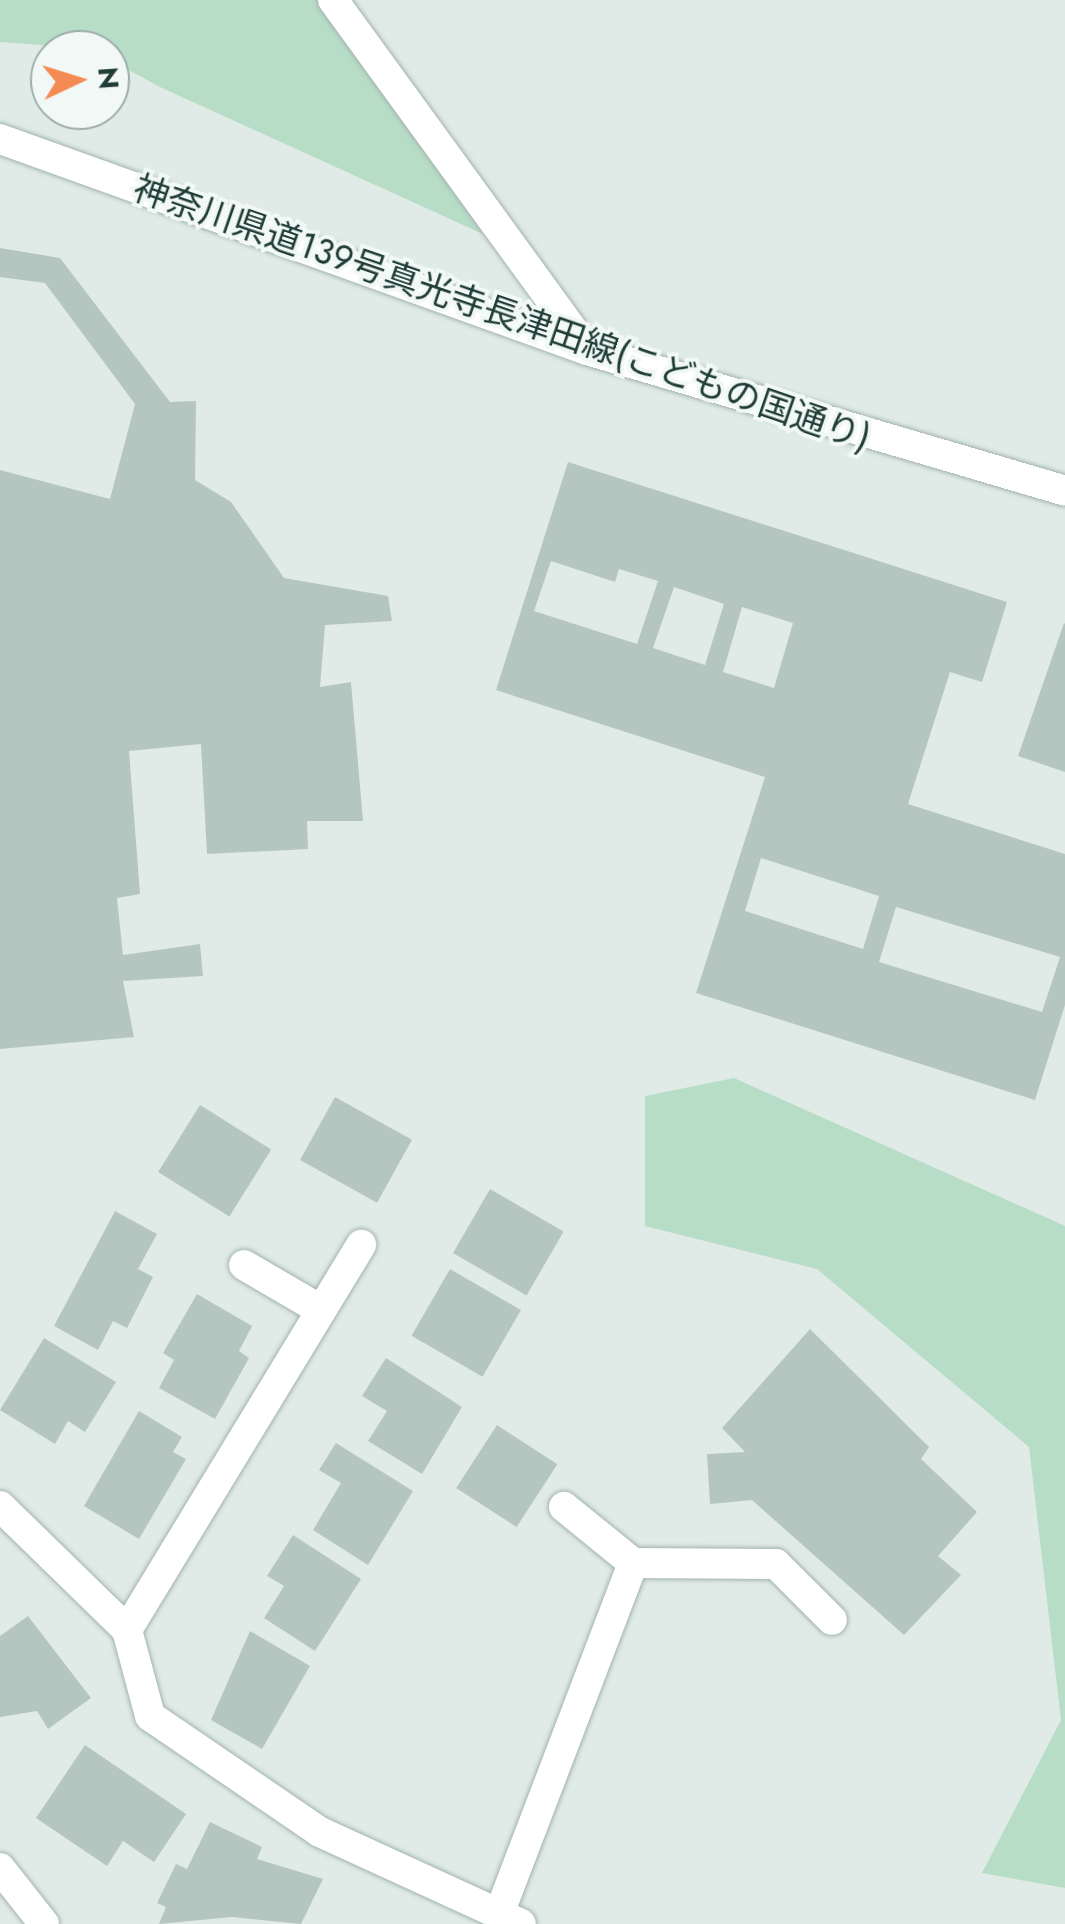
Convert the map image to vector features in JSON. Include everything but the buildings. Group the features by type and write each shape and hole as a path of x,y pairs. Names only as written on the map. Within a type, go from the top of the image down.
{"main road":[{"path":"333,0 588,350"},
{"name":"神奈川県道139号真光寺長津田線(こどもの国通り)","path":"0,140 588,350 853,436 1065,491"},
{"path":"127,1630 360,1246"},
{"path":"244,1265 321,1310"},
{"path":"0,1506 127,1630 150,1716 320,1832 510,1919 634,1563"},
{"path":"564,1506 634,1563 776,1564 832,1620"},
{"path":"0,1868 34,1920"}],"green space":[{"path":"0,0 323,0 483,234 130,71 130,30 30,30 30,44 0,42"},
{"path":"734,1078 1065,1226 1065,1888 982,1873 1061,1720 1029,1447 817,1269 645,1226 645,1096"}]}
